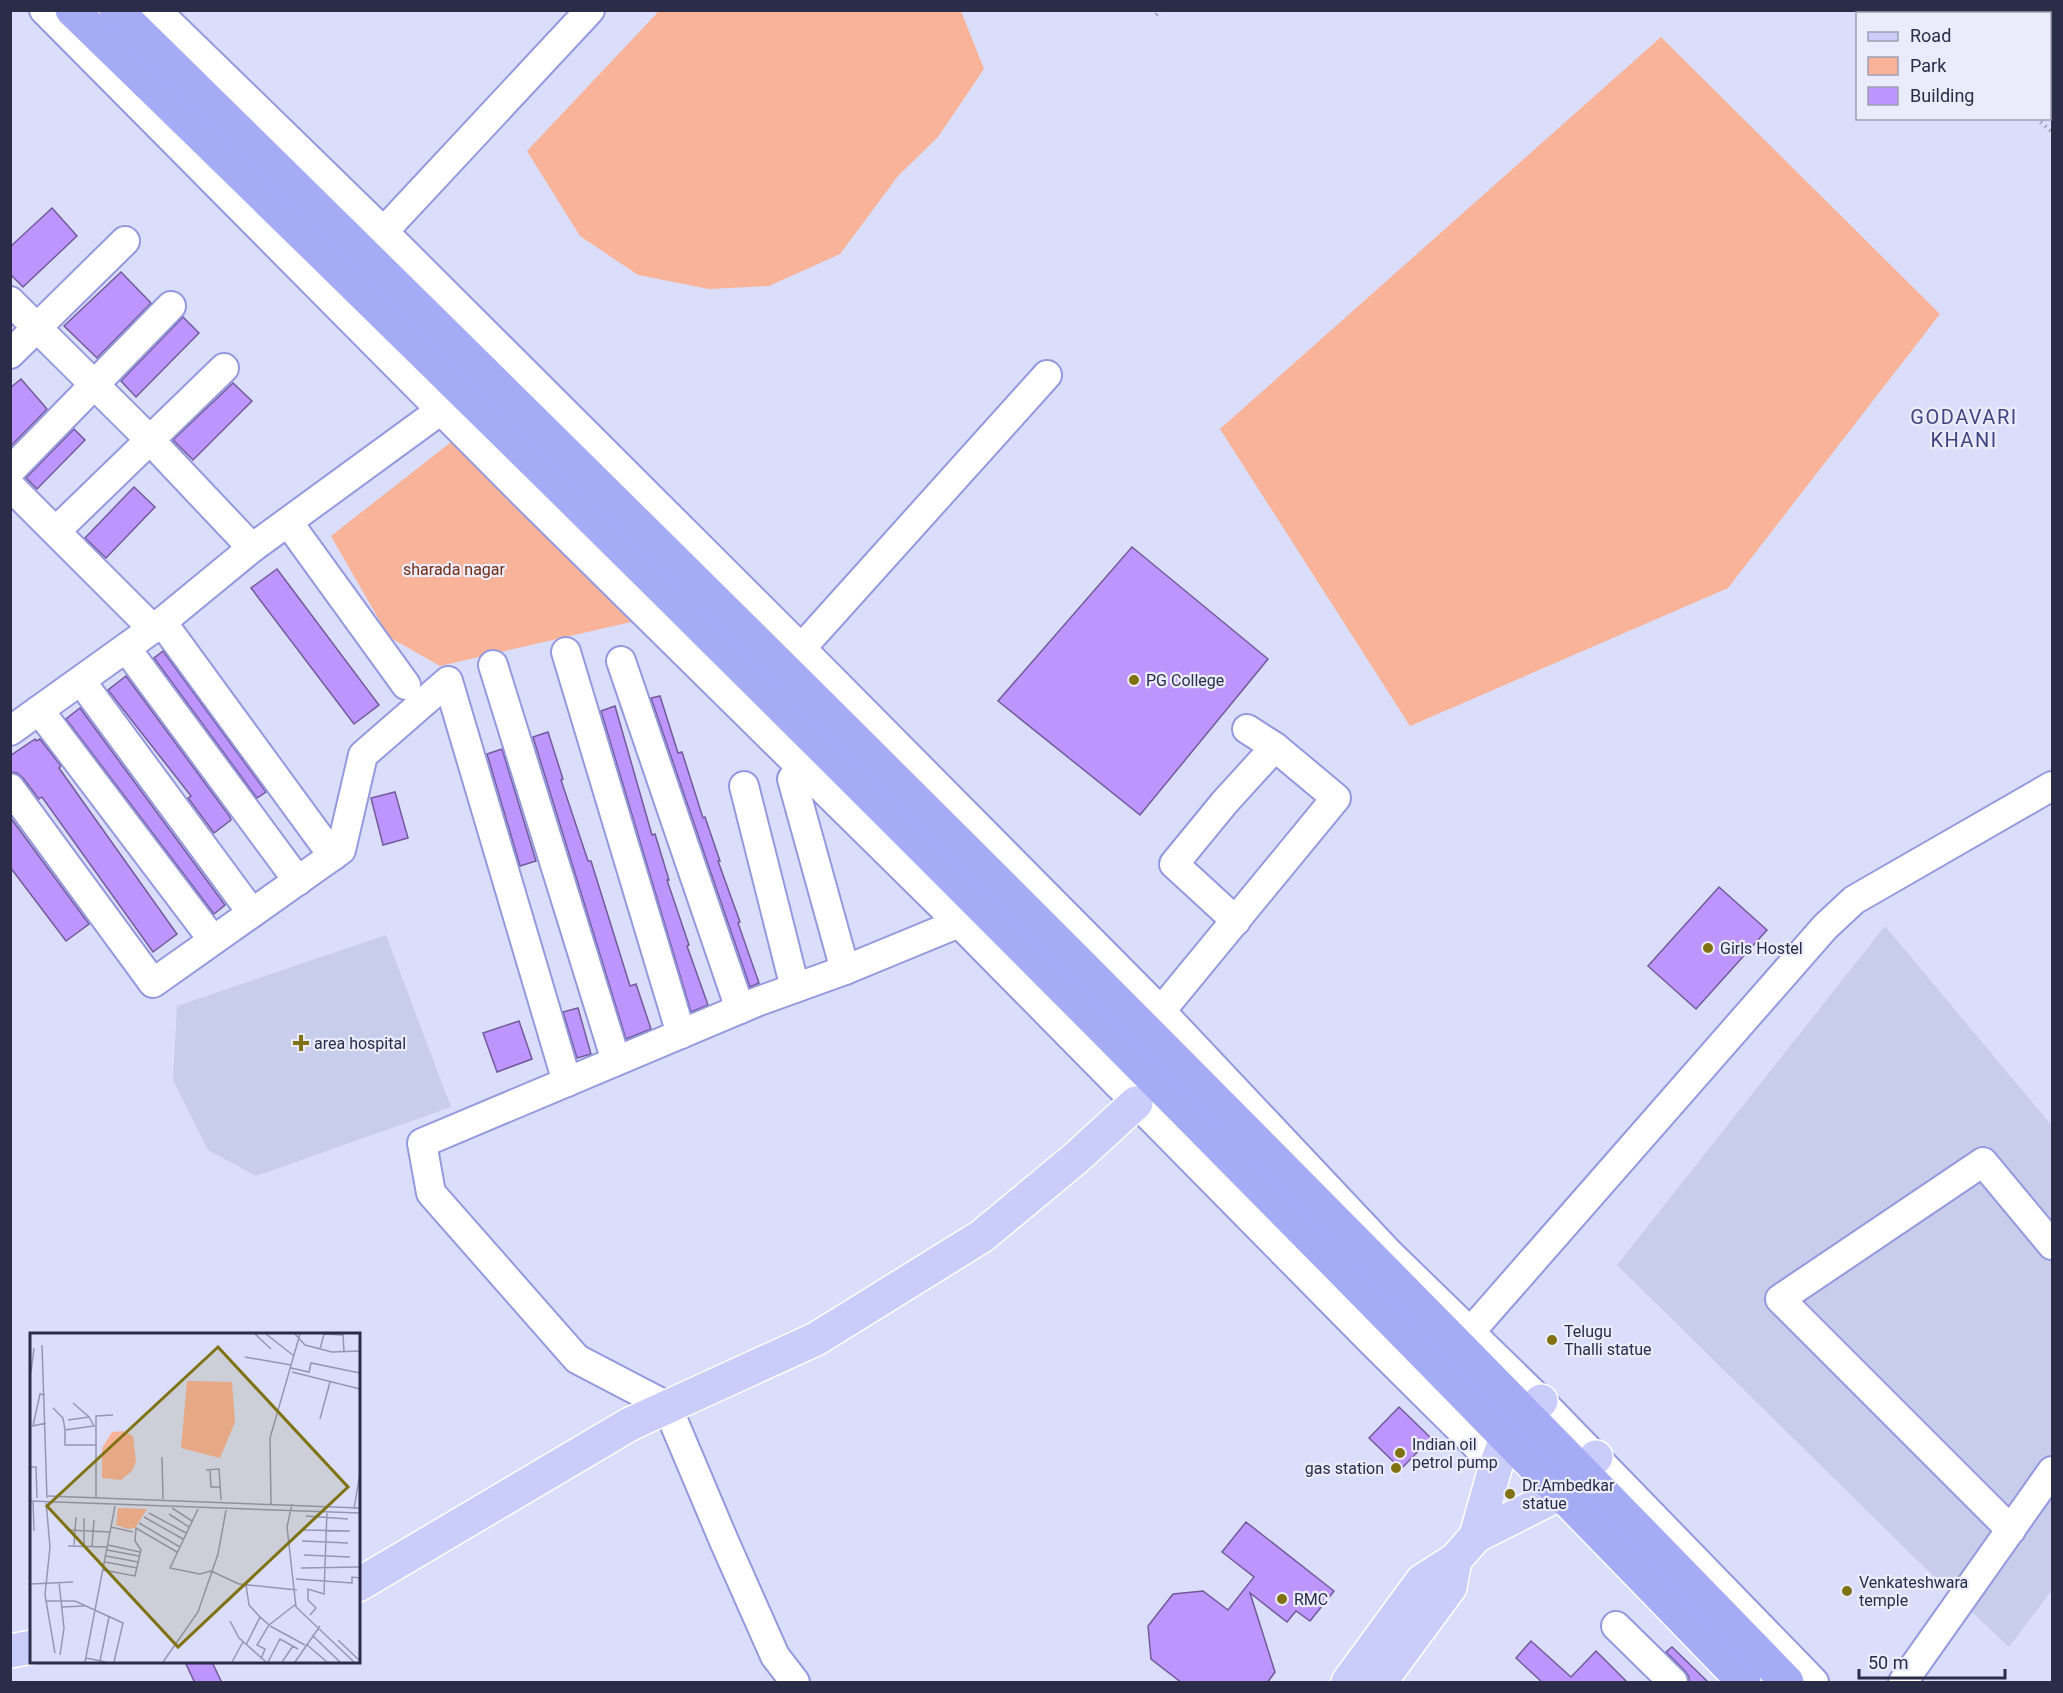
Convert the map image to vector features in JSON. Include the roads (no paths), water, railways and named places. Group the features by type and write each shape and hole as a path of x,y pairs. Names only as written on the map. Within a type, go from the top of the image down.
{"highway":[{"path":"72,10 299,248 1193,1101"},
{"path":"116,10 373,242 792,658 1223,1132 1518,1429 1787,1683"},
{"path":"1223,1132 1383,1259 1465,1339 1518,1429"},
{"path":"1571,1480 1744,1683"}],"main road":[{"path":"360,1584 630,1424 816,1339 982,1236 1076,1158 1136,1104"},
{"path":"1476,1536 1518,1429"},
{"path":"1348,1683 1422,1581 1455,1560 1476,1536 1571,1480"},
{"path":"1380,1683 1450,1587 1455,1560"},
{"path":"10,1651 30,1647"}],"street":[{"path":"44,10 299,248 441,410 959,923 1136,1104 1193,1101"},
{"path":"156,10 373,242 590,10"},
{"path":"10,354 125,241"},
{"path":"10,301 150,440 252,548"},
{"path":"10,471 171,306"},
{"path":"56,531 224,368"},
{"path":"1047,375 792,658 1161,1011 1193,1101 1223,1132"},
{"path":"10,731 158,626 252,548 441,410"},
{"path":"10,486 158,626 333,856"},
{"path":"288,522 406,685"},
{"path":"126,648 298,881"},
{"path":"566,652 681,1034"},
{"path":"621,660 740,1009"},
{"path":"492,666 616,1061"},
{"path":"81,681 252,913"},
{"path":"10,788 153,983 341,850 363,755 448,681 567,1082"},
{"path":"39,710 213,940"},
{"path":"1161,1011 1336,798 1275,747 1247,729"},
{"path":"1236,921 1174,864 1224,803 1275,747"},
{"path":"801,768 792,779 845,970"},
{"path":"744,786 795,988"},
{"path":"1465,1339 1825,927 1854,900 2052,786"},
{"path":"795,1683 775,1656 668,1406 577,1359 431,1193 422,1143 740,1009 845,970 959,923"},
{"path":"2011,1530 1780,1299 1983,1162 2052,1245"},
{"path":"1518,1429 1571,1480 1814,1683"},
{"path":"1903,1683 2052,1471"},
{"path":"1571,1480 1727,1683"},
{"path":"1616,1626 1672,1683"}],"place":[{"name":"PG College","path":"1134,680"},
{"name":"Girls Hostel","path":"1708,948"},
{"name":"area hospital","path":"301,1043"},
{"name":"Telugu Thalli statue","path":"1552,1340"},
{"name":"Indian oil petrol pump","path":"1400,1453"},
{"name":"gas station","path":"1396,1468"},
{"name":"Dr.Ambedkar statue","path":"1510,1494"},
{"name":"Venkateshwara temple","path":"1847,1591"},
{"name":"RMC","path":"1282,1599"}],"district":[{"name":"GODAVARI KHANI","path":"1964,428"}],"park label":[{"name":"sharada nagar","path":"454,569"}]}
